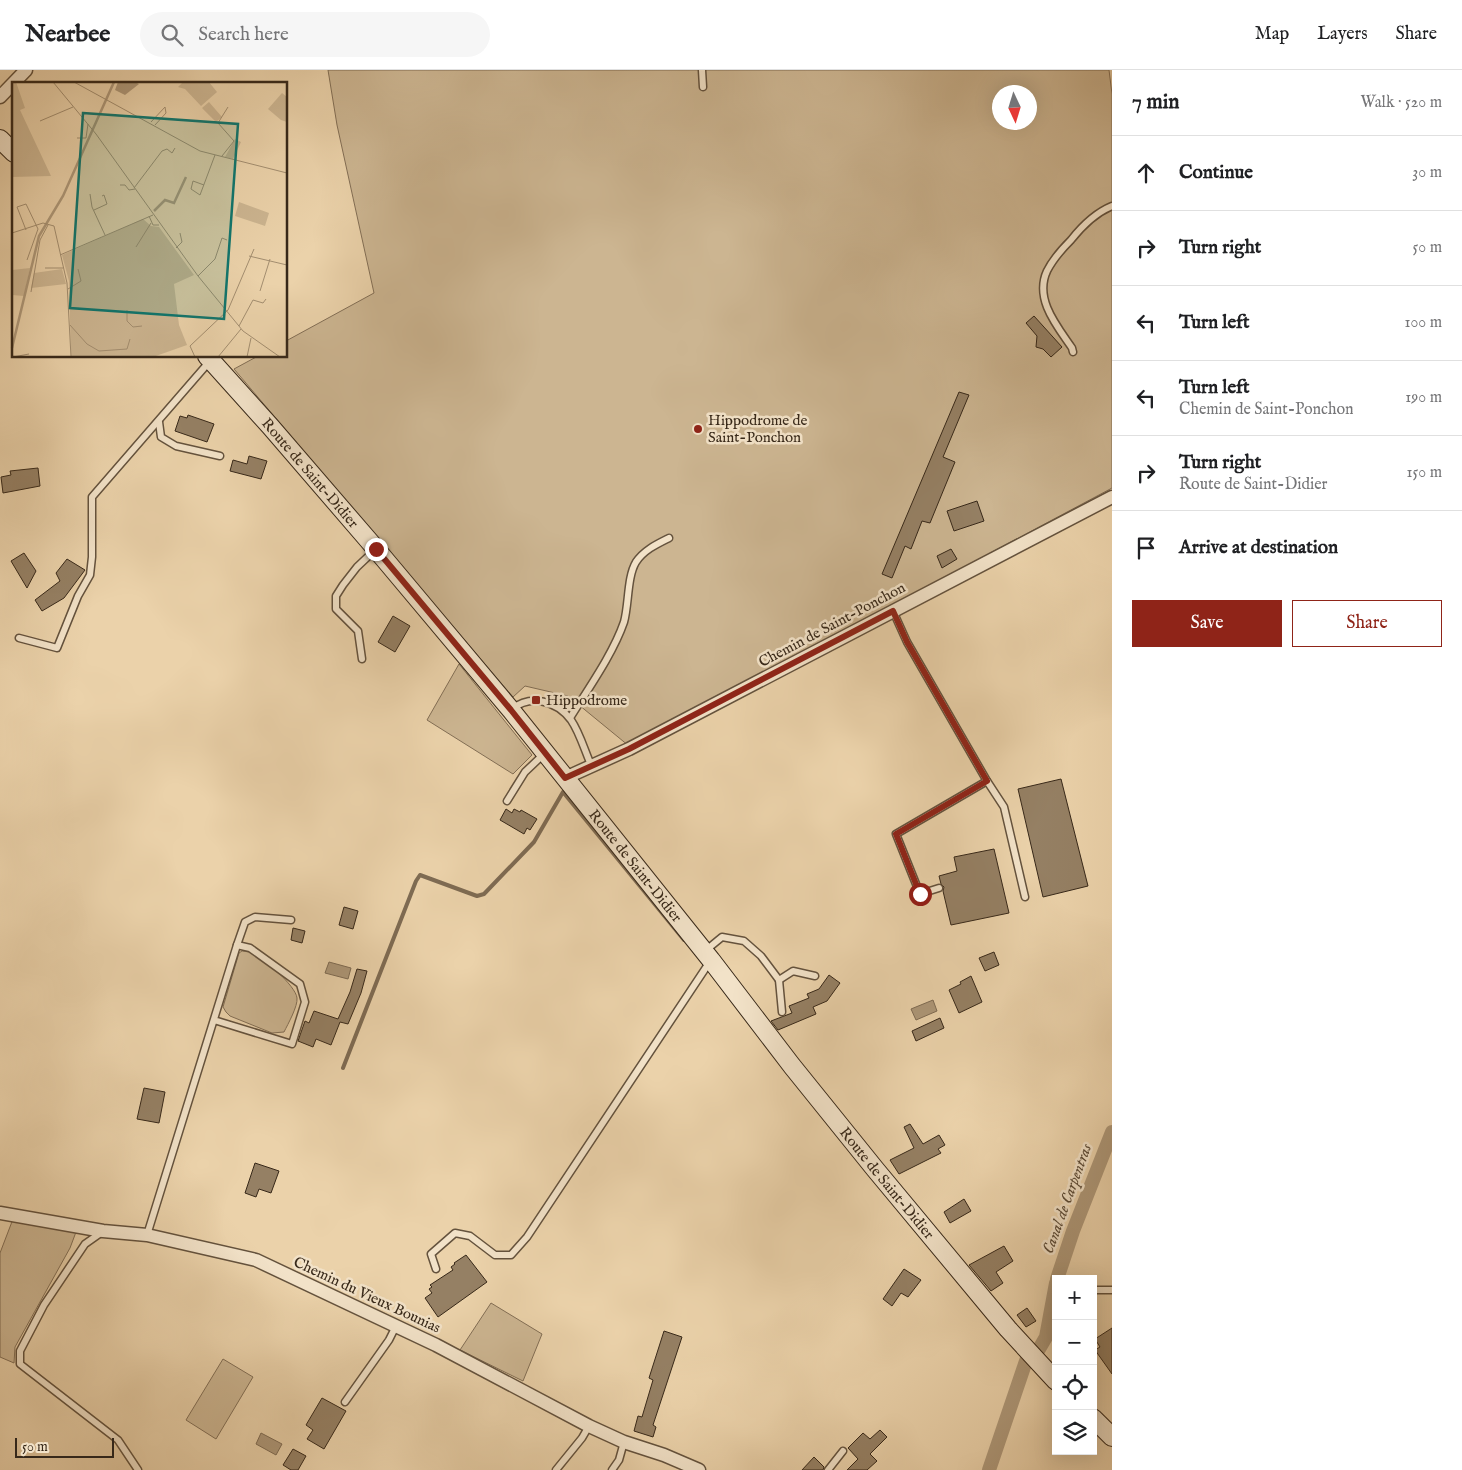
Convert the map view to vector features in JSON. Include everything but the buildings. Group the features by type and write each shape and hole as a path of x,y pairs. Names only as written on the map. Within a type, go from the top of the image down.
{"main road":[{"path":"0,139 12,151"},
{"name":"Route de Saint-Didier","path":"209,358 376,549 511,710 869,1162 1001,1322 1052,1377"},
{"path":"1097,1422 1112,1437"}],"street":[{"path":"14,82 26,70"},
{"path":"0,97 12,85"},
{"name":"Chemin de Saint-Ponchon","path":"565,778 629,749 1112,497"},
{"name":"Chemin du Vieux Bounias","path":"0,1212 103,1231 147,1235 256,1260 436,1345 589,1426 624,1442 664,1455 699,1470"}],"lane":[{"path":"702,70 703,87"},
{"path":"1073,352 1052,319 1047,306 1045,278 1054,259 1078,231 1101,210 1112,206"},
{"path":"19,638 57,648 78,596 90,575 92,557 92,497 159,422 209,358"},
{"path":"159,422 161,437 176,446 220,456"},
{"path":"570,718 620,632 628,607 631,575 635,563 644,552 669,538"},
{"path":"362,659 358,631 336,609 336,596 357,566 376,549"},
{"path":"893,611 907,642 1004,807 1025,897"},
{"path":"511,710 524,702 536,700 548,702 558,707 570,718 592,767"},
{"path":"507,801 525,772 545,754"},
{"path":"939,888 920,894 896,834 987,781"},
{"path":"147,1235 245,922 255,917 291,920"},
{"path":"436,1269 431,1254 455,1233 470,1236 495,1255 511,1255 527,1237 707,956 722,937 744,941 761,956 779,980 782,1012"},
{"path":"214,1020 292,1044 305,1002 300,984 250,948 237,945"},
{"path":"779,980 794,971 815,976"},
{"path":"103,1231 85,1244 44,1305 20,1351 20,1364 118,1440 138,1470"},
{"path":"1097,1290 1112,1290"},
{"path":"345,1402 389,1340 396,1326"},
{"path":"556,1470 582,1438 589,1426"},
{"path":"612,1470 619,1460 624,1442"},
{"path":"828,1470 843,1451"}],"shaded area":[{"name":"Hippodrome de Saint-Ponchon","path":"328,70 1109,70 1112,94 1112,488 629,746 568,696 525,686 513,697 234,369 254,358 288,358 288,340 374,293 337,125"},
{"path":"459,664 532,755 513,774 427,720"},
{"path":"242,951 250,952 270,965 285,979 295,993 297,998 296,1006 284,1032 272,1033 230,1016 223,1007 239,953"},
{"path":"329,962 351,968 348,979 325,973"},
{"path":"933,1000 937,1011 916,1020 911,1009"},
{"path":"13,1219 76,1232 70,1248 15,1347 14,1363 0,1357 0,1253"},
{"path":"491,1303 542,1334 523,1381 460,1350"},
{"path":"223,1359 253,1377 216,1439 186,1420"},
{"path":"261,1433 282,1444 276,1455 256,1444"}],"waterway":[{"path":"343,1068 420,875 477,896 484,894 534,842 563,792 684,940"},
{"name":"Canal de Carpentras","path":"1058,1275 1073,1231 1112,1132"},
{"name":"Canal de Carpentras","path":"989,1470 1026,1361 1039,1349 1046,1337 1052,1305"}],"place":[{"name":"Hippodrome de Saint-Ponchon","path":"698,429"},
{"name":"Hippodrome","path":"536,700"}],"route":[{"path":"376,549 511,710 565,778 629,749 893,611 907,642 987,781 896,834 920,894"}]}
